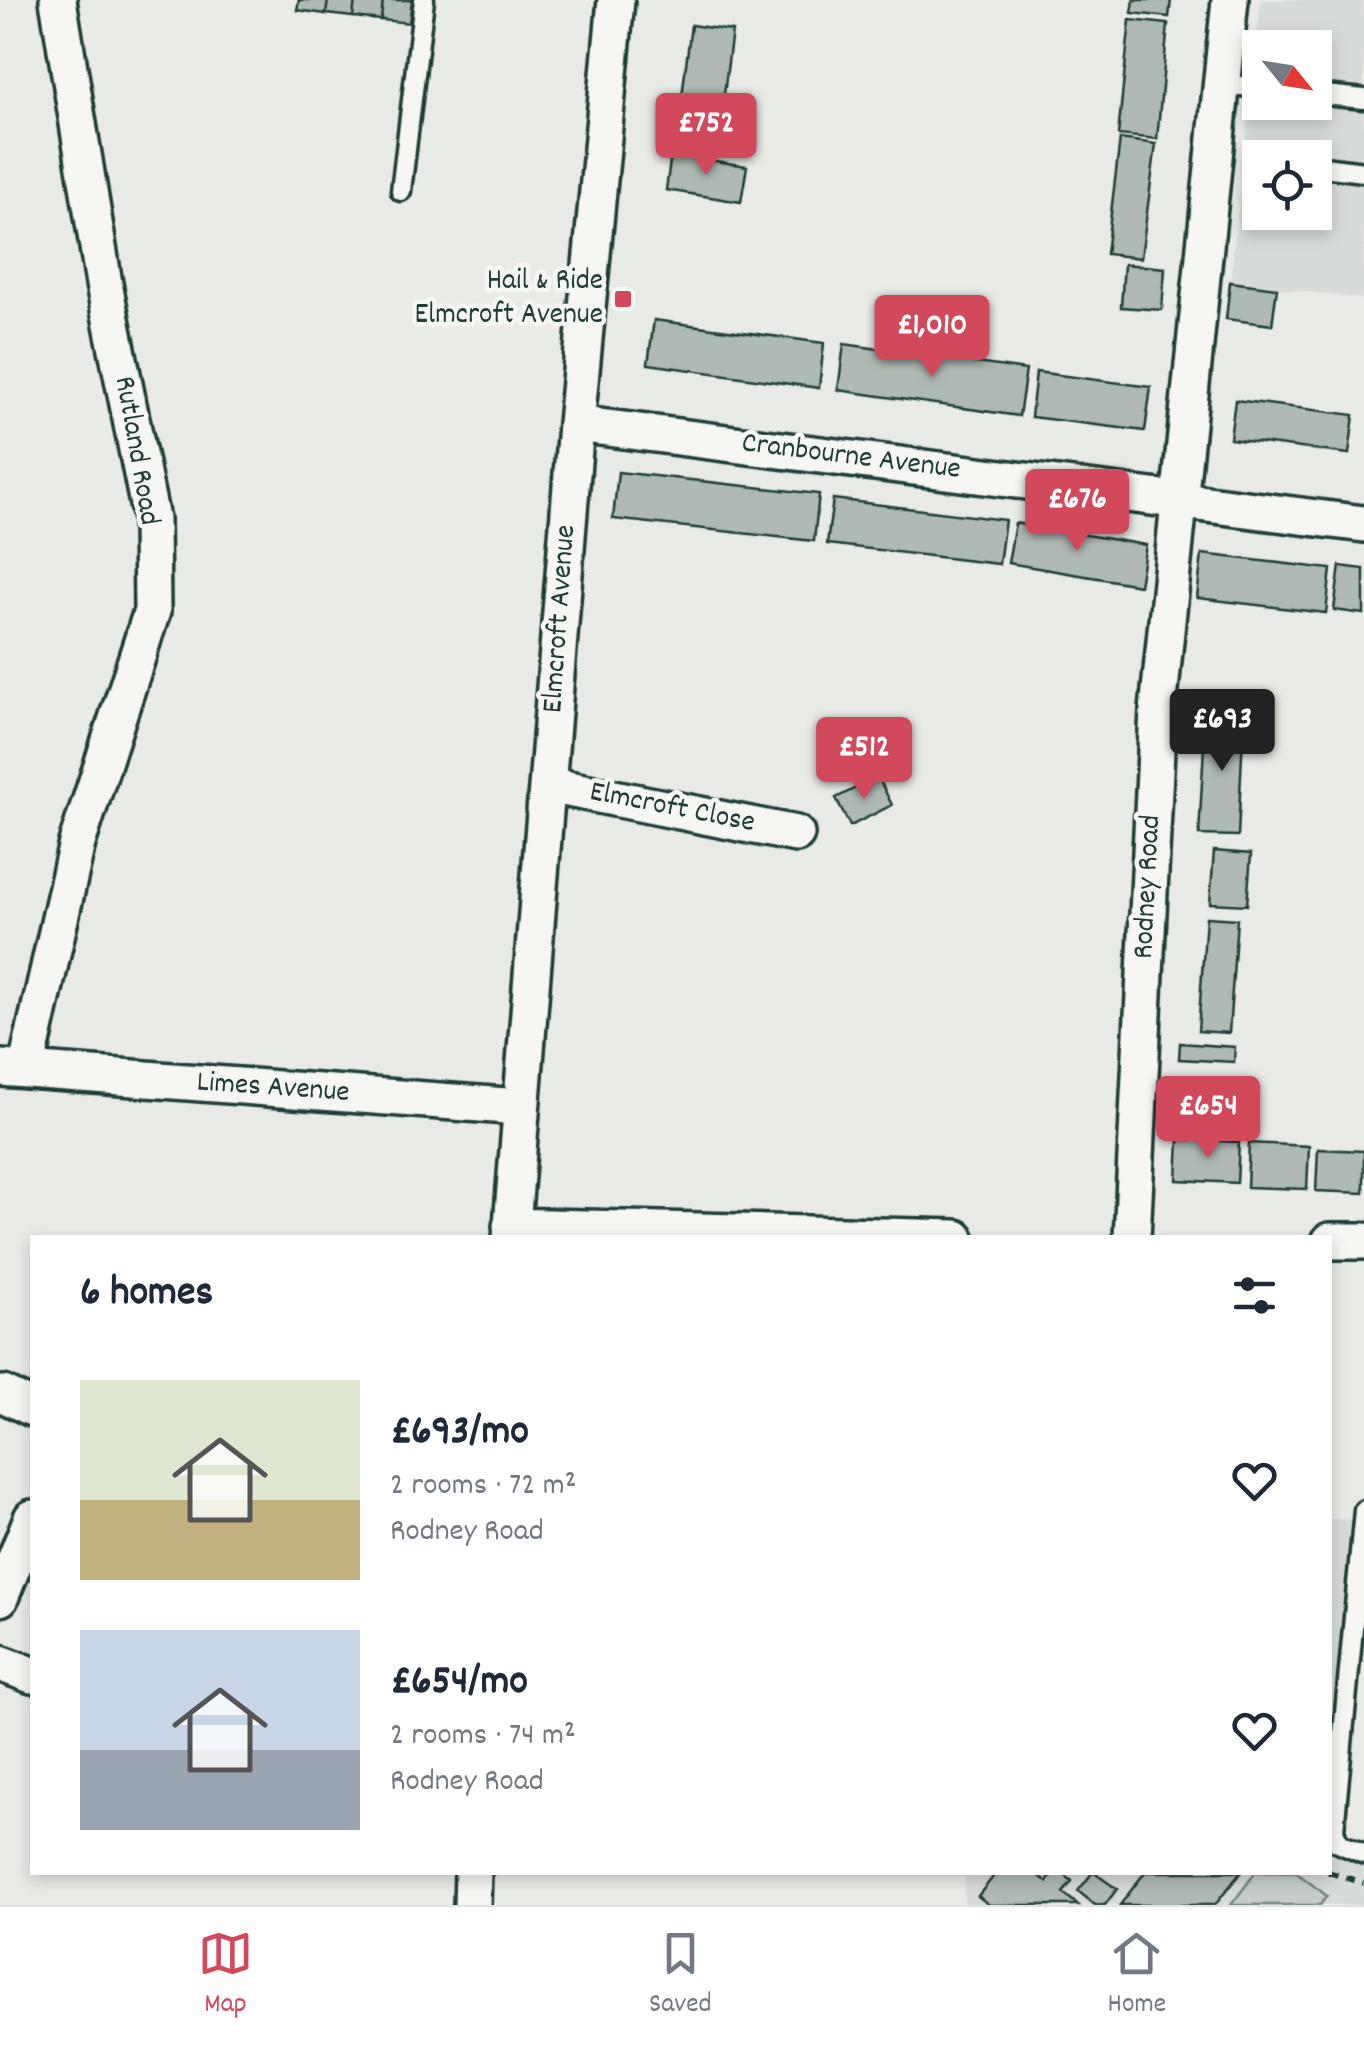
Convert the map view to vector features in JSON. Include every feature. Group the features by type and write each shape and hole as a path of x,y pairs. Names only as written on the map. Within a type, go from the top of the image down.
{"street":[{"name":"Rutland Road","path":"13,1069 77,842 152,611 151,519 104,284 58,0"},
{"name":"Elmcroft Avenue","path":"511,1232 576,424 616,0"},
{"name":"Rodney Road","path":"1132,1235 1158,710 1230,0"},
{"name":"Cranbourne Avenue","path":"576,424 1364,524"},
{"name":"Elmcroft Close","path":"548,785 796,834"},
{"name":"Limes Avenue","path":"13,1069 521,1108"},
{"path":"511,1232 734,1235"},
{"path":"1332,1241 1364,1241"},
{"path":"0,1598 30,1523"},
{"path":"0,1663 30,1673"},
{"path":"472,1905 474,1875"}],"lane":[{"path":"401,191 424,0"},
{"path":"1222,84 1242,86"},
{"path":"1332,96 1364,99"},
{"path":"1332,168 1364,172"},
{"path":"1364,1510 1334,1830 1338,1843 1364,1854"}],"path":[{"path":"1332,1873 1364,1883"}],"shaded area":[{"path":"1261,0 1364,0 1364,299 1230,282 1242,173 1242,230 1332,230 1332,140 1246,140 1248,120 1332,120 1332,30 1258,30"},
{"path":"1332,1519 1357,1520 1332,1766"},
{"path":"1332,1855 1364,1862 1364,1905 964,1905 965,1875 1332,1875"},
{"path":"1254,1875 1300,1875 1327,1896 1320,1905 1231,1905"}],"building":[{"path":"299,0 328,0 326,14 297,10"},
{"path":"328,0 355,0 353,17 326,14"},
{"path":"355,0 383,0 381,20 353,17"},
{"path":"383,0 412,0 409,23 381,20"},
{"path":"1134,0 1171,0 1169,17 1132,13"},
{"path":"1130,20 1168,24 1157,139 1118,135"},
{"path":"691,25 732,31 718,141 677,136"},
{"path":"1120,139 1156,144 1141,258 1106,254"},
{"path":"671,154 747,166 741,202 666,190"},
{"path":"1124,264 1165,268 1162,310 1121,307"},
{"path":"1230,282 1277,288 1272,325 1226,319"},
{"path":"654,320 824,343 819,388 648,364"},
{"path":"844,344 1026,370 1019,416 838,390"},
{"path":"1036,372 1151,387 1145,431 1031,417"},
{"path":"1235,400 1354,415 1349,454 1230,439"},
{"path":"618,472 819,494 814,541 613,519"},
{"path":"833,499 1005,520 999,564 827,544"},
{"path":"1015,523 1146,545 1139,585 1008,563"},
{"path":"1202,554 1331,569 1326,613 1197,598"},
{"path":"1340,566 1364,569 1364,614 1334,610"},
{"path":"1206,711 1244,713 1238,836 1199,835"},
{"path":"878,777 892,805 850,826 836,798"},
{"path":"1214,851 1251,854 1247,905 1210,903"},
{"path":"1206,917 1237,919 1229,1033 1198,1031"},
{"path":"1180,1043 1235,1047 1234,1062 1179,1059"},
{"path":"1179,1139 1239,1142 1237,1183 1177,1180"},
{"path":"1249,1143 1309,1146 1307,1189 1247,1187"},
{"path":"1318,1149 1364,1151 1364,1193 1316,1191"},
{"path":"995,1875 1039,1875 1047,1882 1052,1875 1065,1875 1072,1881 1063,1893 1078,1905 989,1905 978,1896"},
{"path":"1091,1875 1097,1875 1117,1889 1105,1905 1095,1905 1078,1891"},
{"path":"1143,1875 1239,1875 1215,1905 1120,1905"}],"place":[{"name":"Hail & Ride Elmcroft Avenue","path":"623,299"}]}
